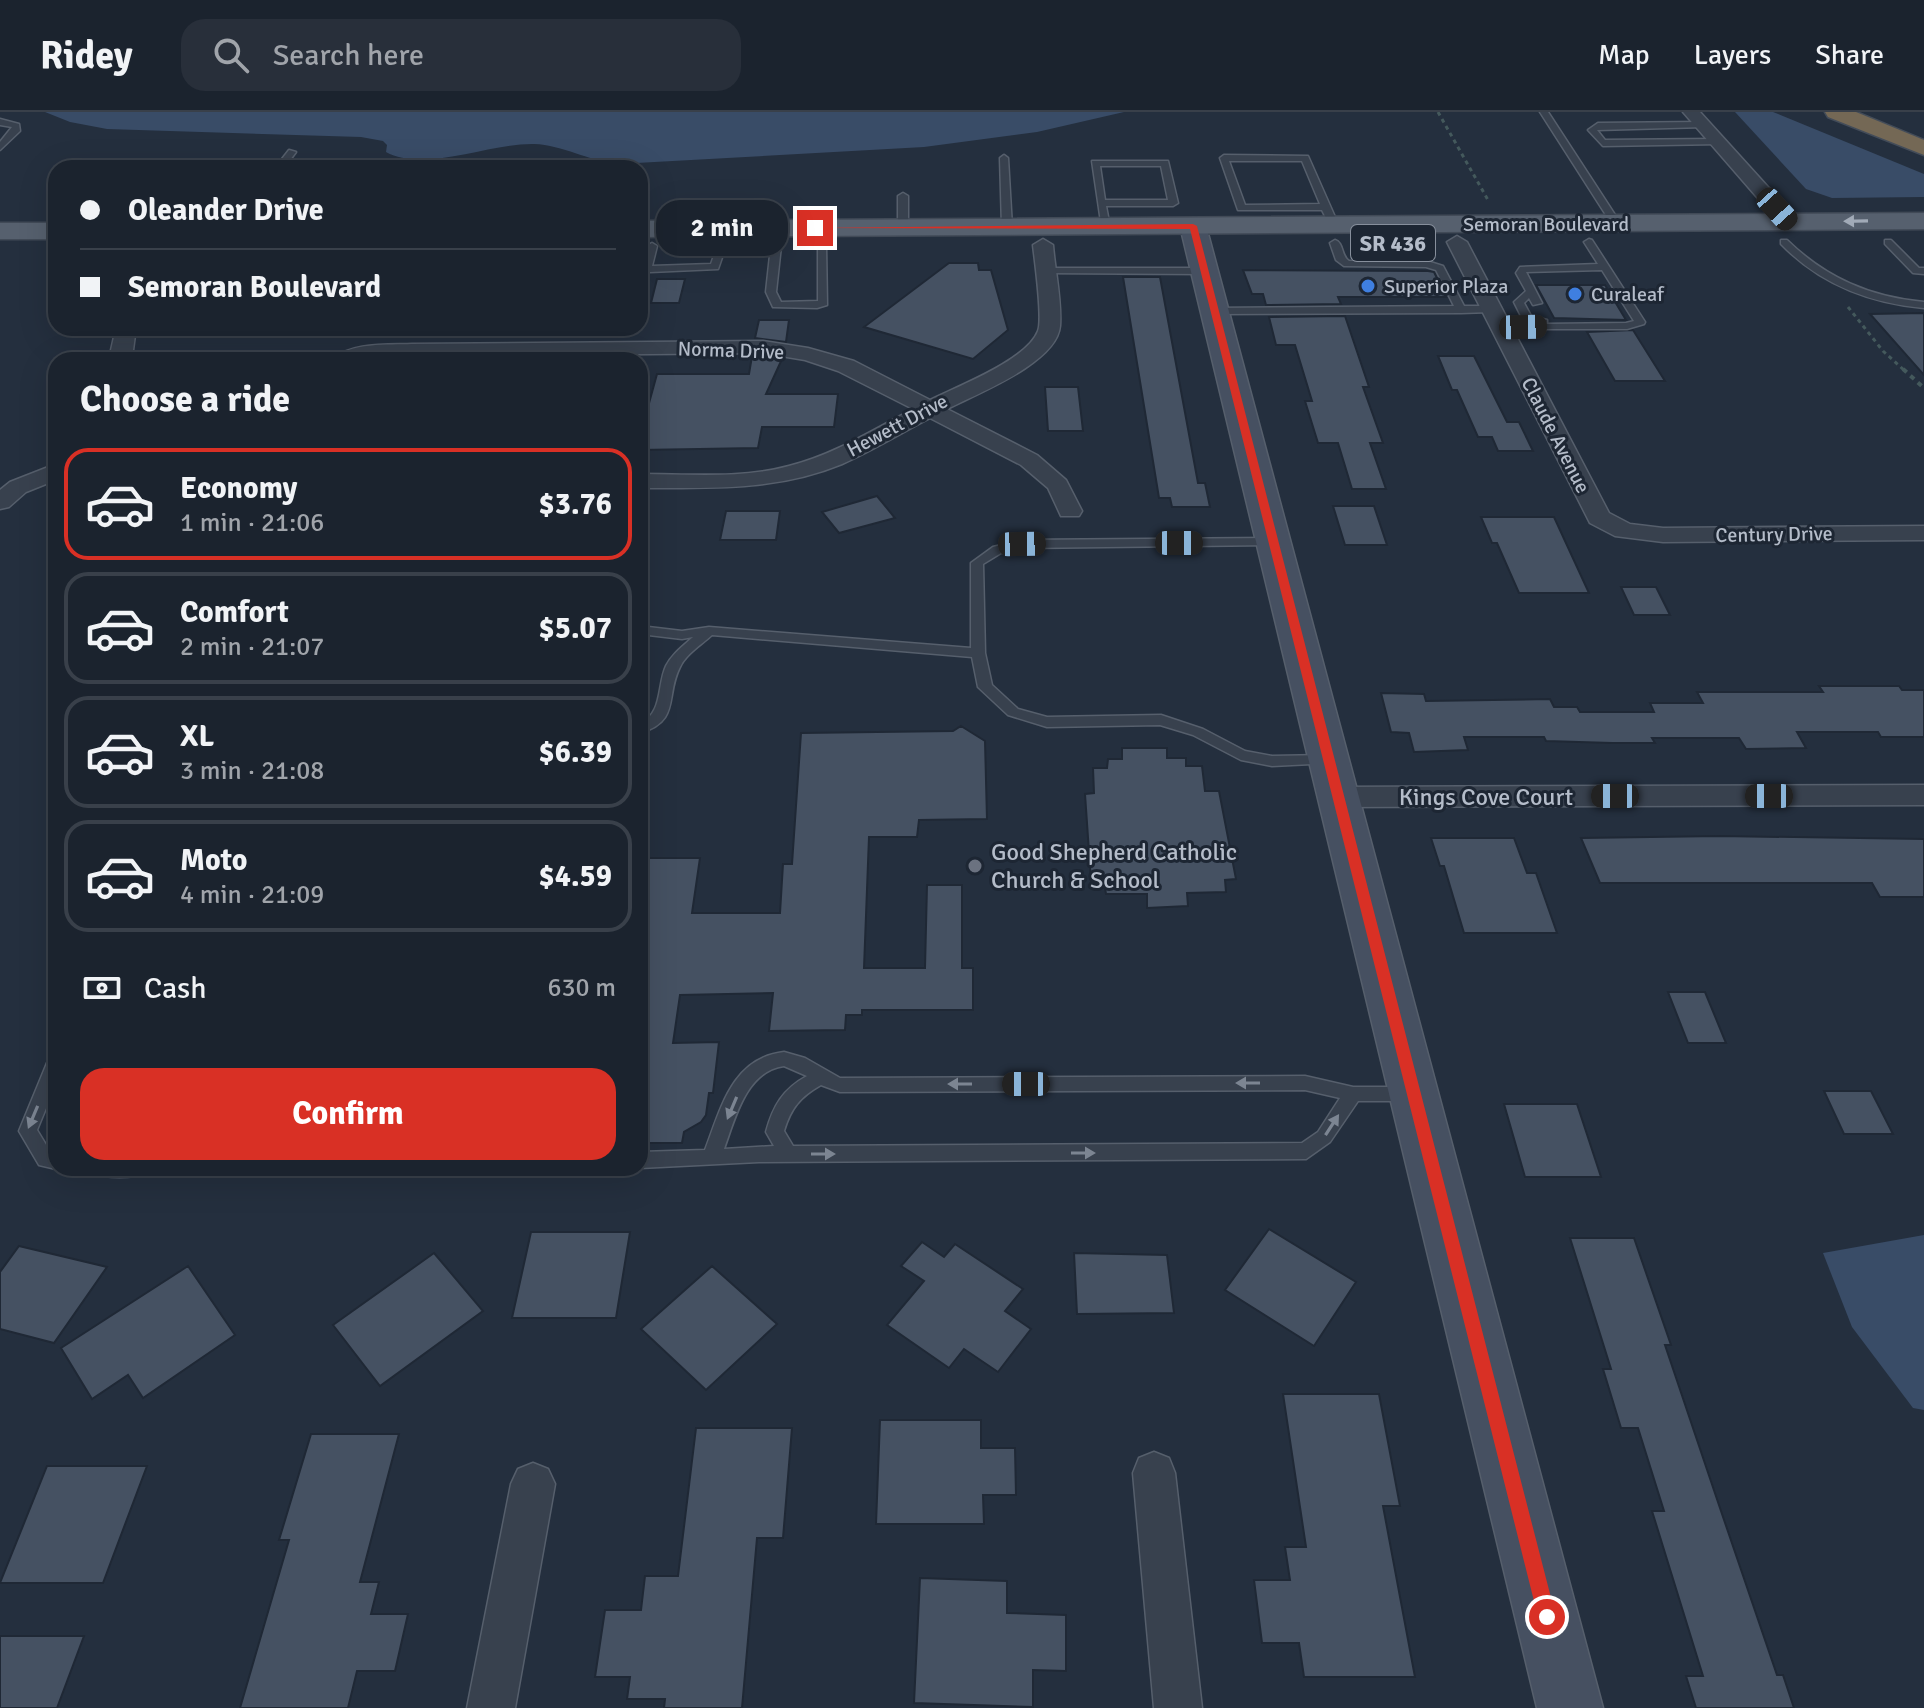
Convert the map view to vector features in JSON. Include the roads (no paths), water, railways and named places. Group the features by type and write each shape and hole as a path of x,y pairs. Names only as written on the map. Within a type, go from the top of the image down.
{"highway":[{"path":"1836,112 1924,148"}],"main road":[{"name":"Semoran Boulevard","path":"648,240 903,228 1007,227 1104,215 1198,247 1267,217 1457,242 1589,242 1924,221"},
{"name":"Semoran Boulevard","path":"648,240 721,246 823,246 1044,258 1198,247 1332,225 1616,224 1786,232 1888,242 1924,241"},
{"path":"0,231 48,232"},
{"path":"0,249 48,234"}],"street":[{"path":"1696,118 1786,232"},
{"name":"Claude Avenue","path":"1457,242 1599,518 1624,531"},
{"path":"1198,247 1570,1708"},
{"name":"Hewett Drive","path":"648,481 744,481 792,473 834,459 1019,363 1038,349 1050,329 1044,258"},
{"name":"Norma Drive","path":"388,352 763,347 808,354 846,366 1029,460 1058,485 1070,511"},
{"path":"0,502 18,487 48,474"},
{"name":"Century Drive","path":"1624,531 1663,535 1924,533"},
{"name":"Kings Cove Court","path":"1337,797 1924,795"},
{"path":"1154,1473 1178,1708"},
{"path":"491,1708 533,1484"}],"lane":[{"path":"1544,112 1616,224"},
{"path":"1641,112 1667,143"},
{"path":"1696,118 1652,125 1598,126 1592,130 1603,143 1717,142"},
{"path":"0,122 16,126 16,131 0,147"},
{"path":"286,160 292,152"},
{"path":"1004,158 1007,227"},
{"path":"1267,217 1241,208 1224,158 1305,158 1332,225 1341,260 1347,264 1427,264 1440,268 1461,310"},
{"path":"1095,163 1165,163 1173,203 1104,215 1095,163"},
{"path":"903,196 903,228"},
{"path":"1786,232 1800,261 1830,279 1888,301 1924,305"},
{"path":"1214,311 1461,310 1496,318 1545,322 1627,326 1640,322 1589,242"},
{"path":"1888,242 1916,271 1924,271"},
{"path":"776,246 771,292 777,305 823,303 823,246"},
{"path":"1537,303 1521,273 1530,268 1606,267"},
{"path":"1531,292 1519,302 1527,318 1545,322"},
{"path":"1271,542 1022,544 997,550 977,563 978,653 985,687 1013,712 1047,722 1161,720 1198,732 1241,755 1272,761 1327,760"},
{"path":"648,631 682,635 709,631 978,653"},
{"path":"648,727 662,713 674,663 709,631"},
{"path":"711,1158 748,1074 782,1059 808,1067 820,1077 840,1085 1305,1083 1353,1094 1413,1094"},
{"path":"788,1154 775,1132 780,1111 793,1091 820,1077"},
{"path":"48,1082 28,1131 48,1160"},
{"path":"648,1160 788,1154 1306,1151 1324,1137 1353,1094"}],"water":[{"path":"45,112 1124,112 1037,132 924,147 648,162 596,160 534,144 438,158 401,158 386,152 387,145 383,141 361,137 107,129 70,122"},
{"path":"1735,112 1773,112 1924,174 1924,197 1832,198 1806,189"},
{"path":"1924,1235 1924,1410 1913,1408 1852,1327 1823,1253"}],"place":[{"name":"Superior Plaza","path":"1368,286"},
{"name":"Curaleaf","path":"1575,294"},
{"name":"Good Shepherd Catholic Church & School","path":"975,866"}]}
